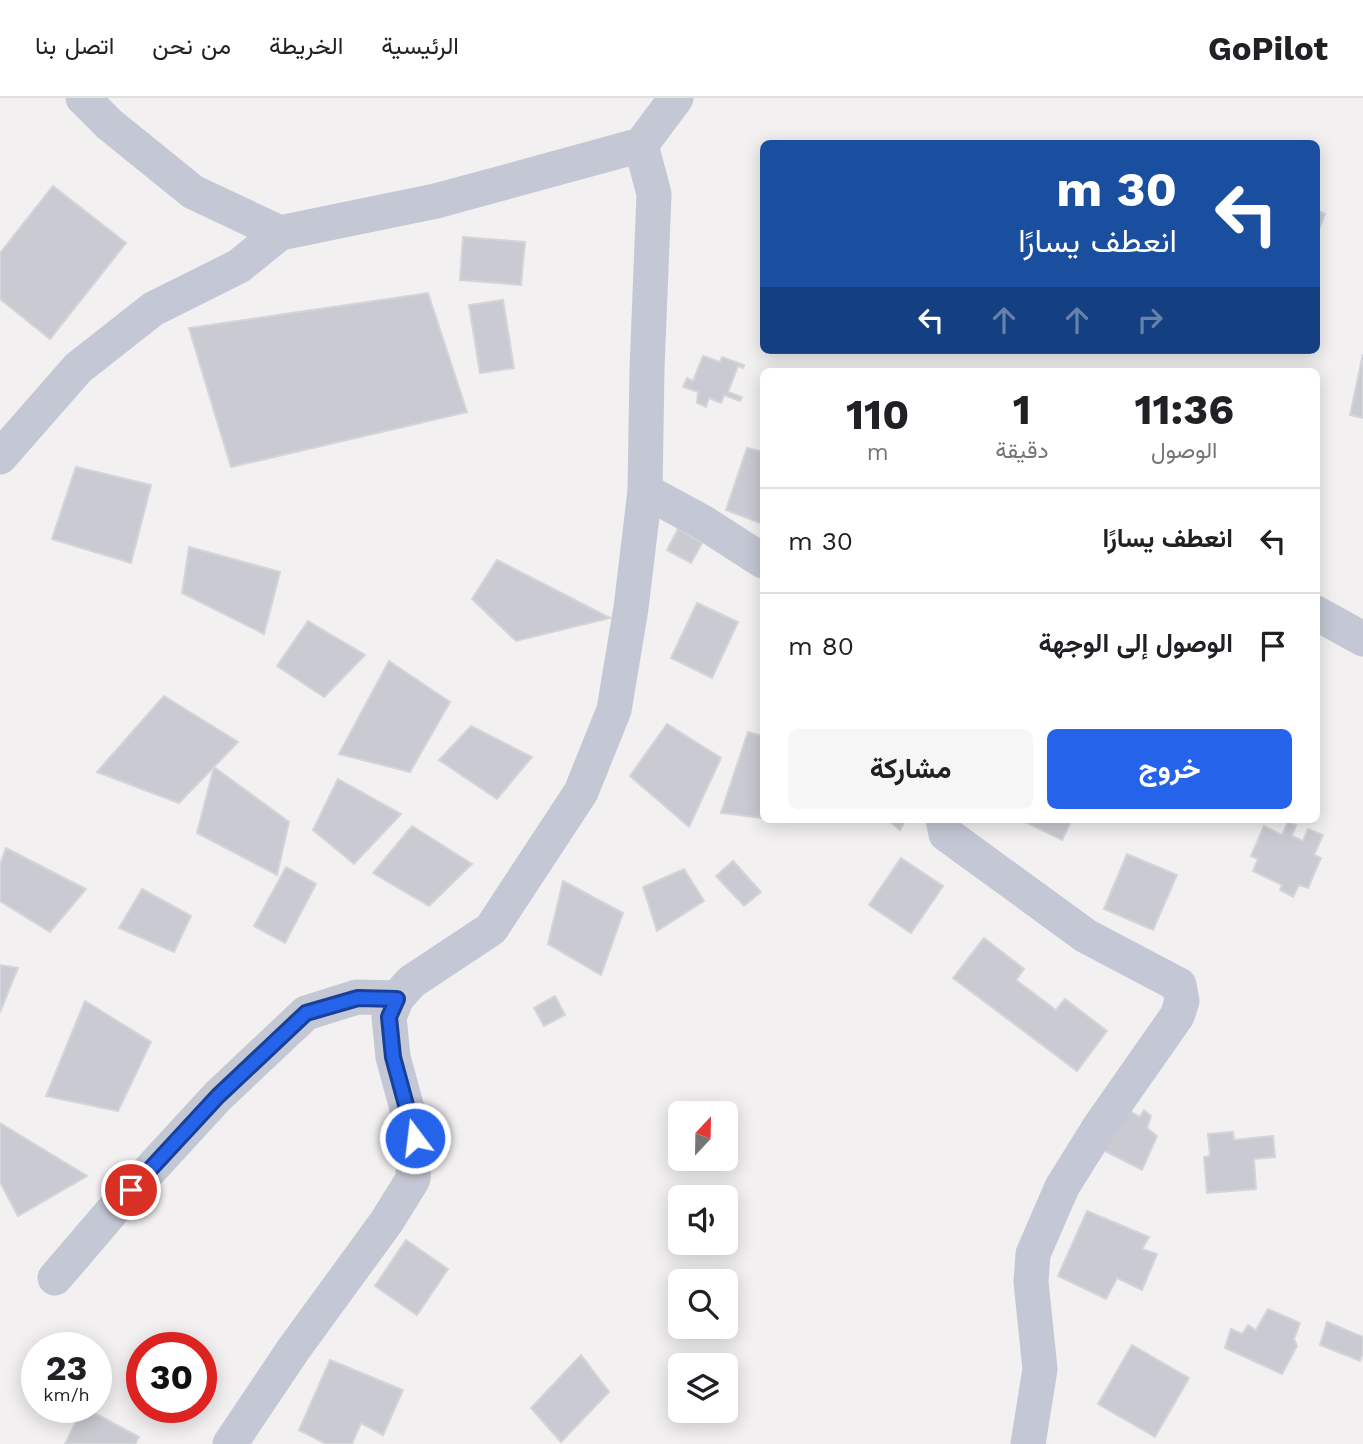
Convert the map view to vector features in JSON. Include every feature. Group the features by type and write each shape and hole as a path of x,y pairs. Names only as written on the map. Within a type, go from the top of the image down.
{"street":[{"path":"83,98 109,124 193,192 280,233"},
{"path":"0,457 79,368 100,351 153,309 239,266 280,233 436,201 641,145 676,98"},
{"path":"230,1444 293,1350 387,1221 413,1179 415,1138 393,1057 389,1017 397,999 411,982 491,929 581,792 614,710 631,608 645,491 647,343 654,194 641,145"},
{"path":"645,491 704,523 760,559"},
{"path":"1320,615 1363,639"},
{"path":"944,823 946,834 1086,936 1179,985 1182,1001 1177,1016 1100,1126 1062,1187 1033,1254 1031,1282 1040,1369 1028,1444"},
{"path":"55,1279 114,1209 218,1096 306,1013 358,998 397,999"}],"building":[{"path":"53,186 126,243 50,339 0,299 0,253"},
{"path":"1320,212 1325,214 1320,227"},
{"path":"463,237 525,242 521,285 460,280"},
{"path":"428,293 467,412 231,467 189,328"},
{"path":"503,300 514,368 480,373 469,305"},
{"path":"1363,354 1363,418 1350,415"},
{"path":"703,356 720,362 722,357 744,365 743,368 738,366 728,392 742,397 740,401 724,395 721,403 709,398 706,407 697,403 698,392 683,387 687,378 693,381"},
{"path":"747,448 760,451 760,523 726,510"},
{"path":"76,467 151,485 131,563 52,539"},
{"path":"678,529 702,543 691,563 667,550"},
{"path":"189,547 280,572 264,634 182,593"},
{"path":"497,560 610,618 516,641 472,599"},
{"path":"697,603 738,622 712,678 671,658"},
{"path":"308,621 365,655 324,697 277,666"},
{"path":"389,661 450,702 410,772 339,754"},
{"path":"164,696 238,742 179,803 97,772"},
{"path":"667,724 721,758 689,827 630,776"},
{"path":"471,726 532,757 497,799 439,760"},
{"path":"748,732 760,735 760,818 721,813"},
{"path":"214,767 289,822 277,875 197,833"},
{"path":"338,779 401,814 354,864 313,830"},
{"path":"891,823 904,823 900,830"},
{"path":"1027,823 1070,823 1062,840"},
{"path":"1288,823 1291,823 1296,825 1292,836 1303,841 1308,829 1323,835 1314,855 1321,858 1308,888 1299,885 1293,897 1280,890 1282,885 1253,871 1258,859 1251,856 1264,826 1282,835"},
{"path":"412,826 472,864 429,906 373,873"},
{"path":"6,848 86,889 50,932 0,901 0,865"},
{"path":"1127,854 1177,875 1153,930 1104,909"},
{"path":"901,858 943,886 911,933 869,905"},
{"path":"733,861 761,892 744,906 716,876"},
{"path":"286,867 316,884 285,943 254,926"},
{"path":"684,869 704,901 657,931 643,887"},
{"path":"563,881 623,913 601,975 548,944"},
{"path":"142,889 191,916 174,952 119,928"},
{"path":"984,938 1024,969 1016,980 1056,1010 1065,999 1107,1031 1077,1071 953,978"},
{"path":"0,965 18,968 0,1012"},
{"path":"555,996 565,1015 544,1026 534,1008"},
{"path":"85,1001 151,1042 118,1111 46,1096"},
{"path":"1123,1107 1140,1117 1144,1110 1151,1116 1147,1128 1157,1136 1142,1170 1093,1145"},
{"path":"0,1123 87,1176 18,1216 0,1182"},
{"path":"1233,1132 1234,1140 1273,1136 1275,1157 1254,1159 1256,1189 1207,1193 1204,1157 1210,1156 1208,1134"},
{"path":"1087,1211 1149,1237 1142,1249 1157,1254 1142,1290 1117,1278 1106,1299 1058,1276"},
{"path":"406,1240 448,1269 417,1315 375,1286"},
{"path":"1268,1309 1300,1323 1294,1339 1297,1346 1282,1374 1225,1348 1231,1329 1242,1334 1248,1325 1256,1330"},
{"path":"1327,1322 1363,1337 1360,1361 1320,1345"},
{"path":"1132,1345 1189,1378 1155,1437 1098,1404"},
{"path":"581,1355 609,1392 561,1442 531,1408"},
{"path":"330,1360 403,1390 383,1435 361,1423 352,1444 326,1444 299,1430"},
{"path":"75,1423 112,1423 139,1437 135,1444 65,1444"}],"route":[{"path":"131,1190 218,1096 306,1013 358,998 397,999 389,1017 393,1057 415,1138"}]}
